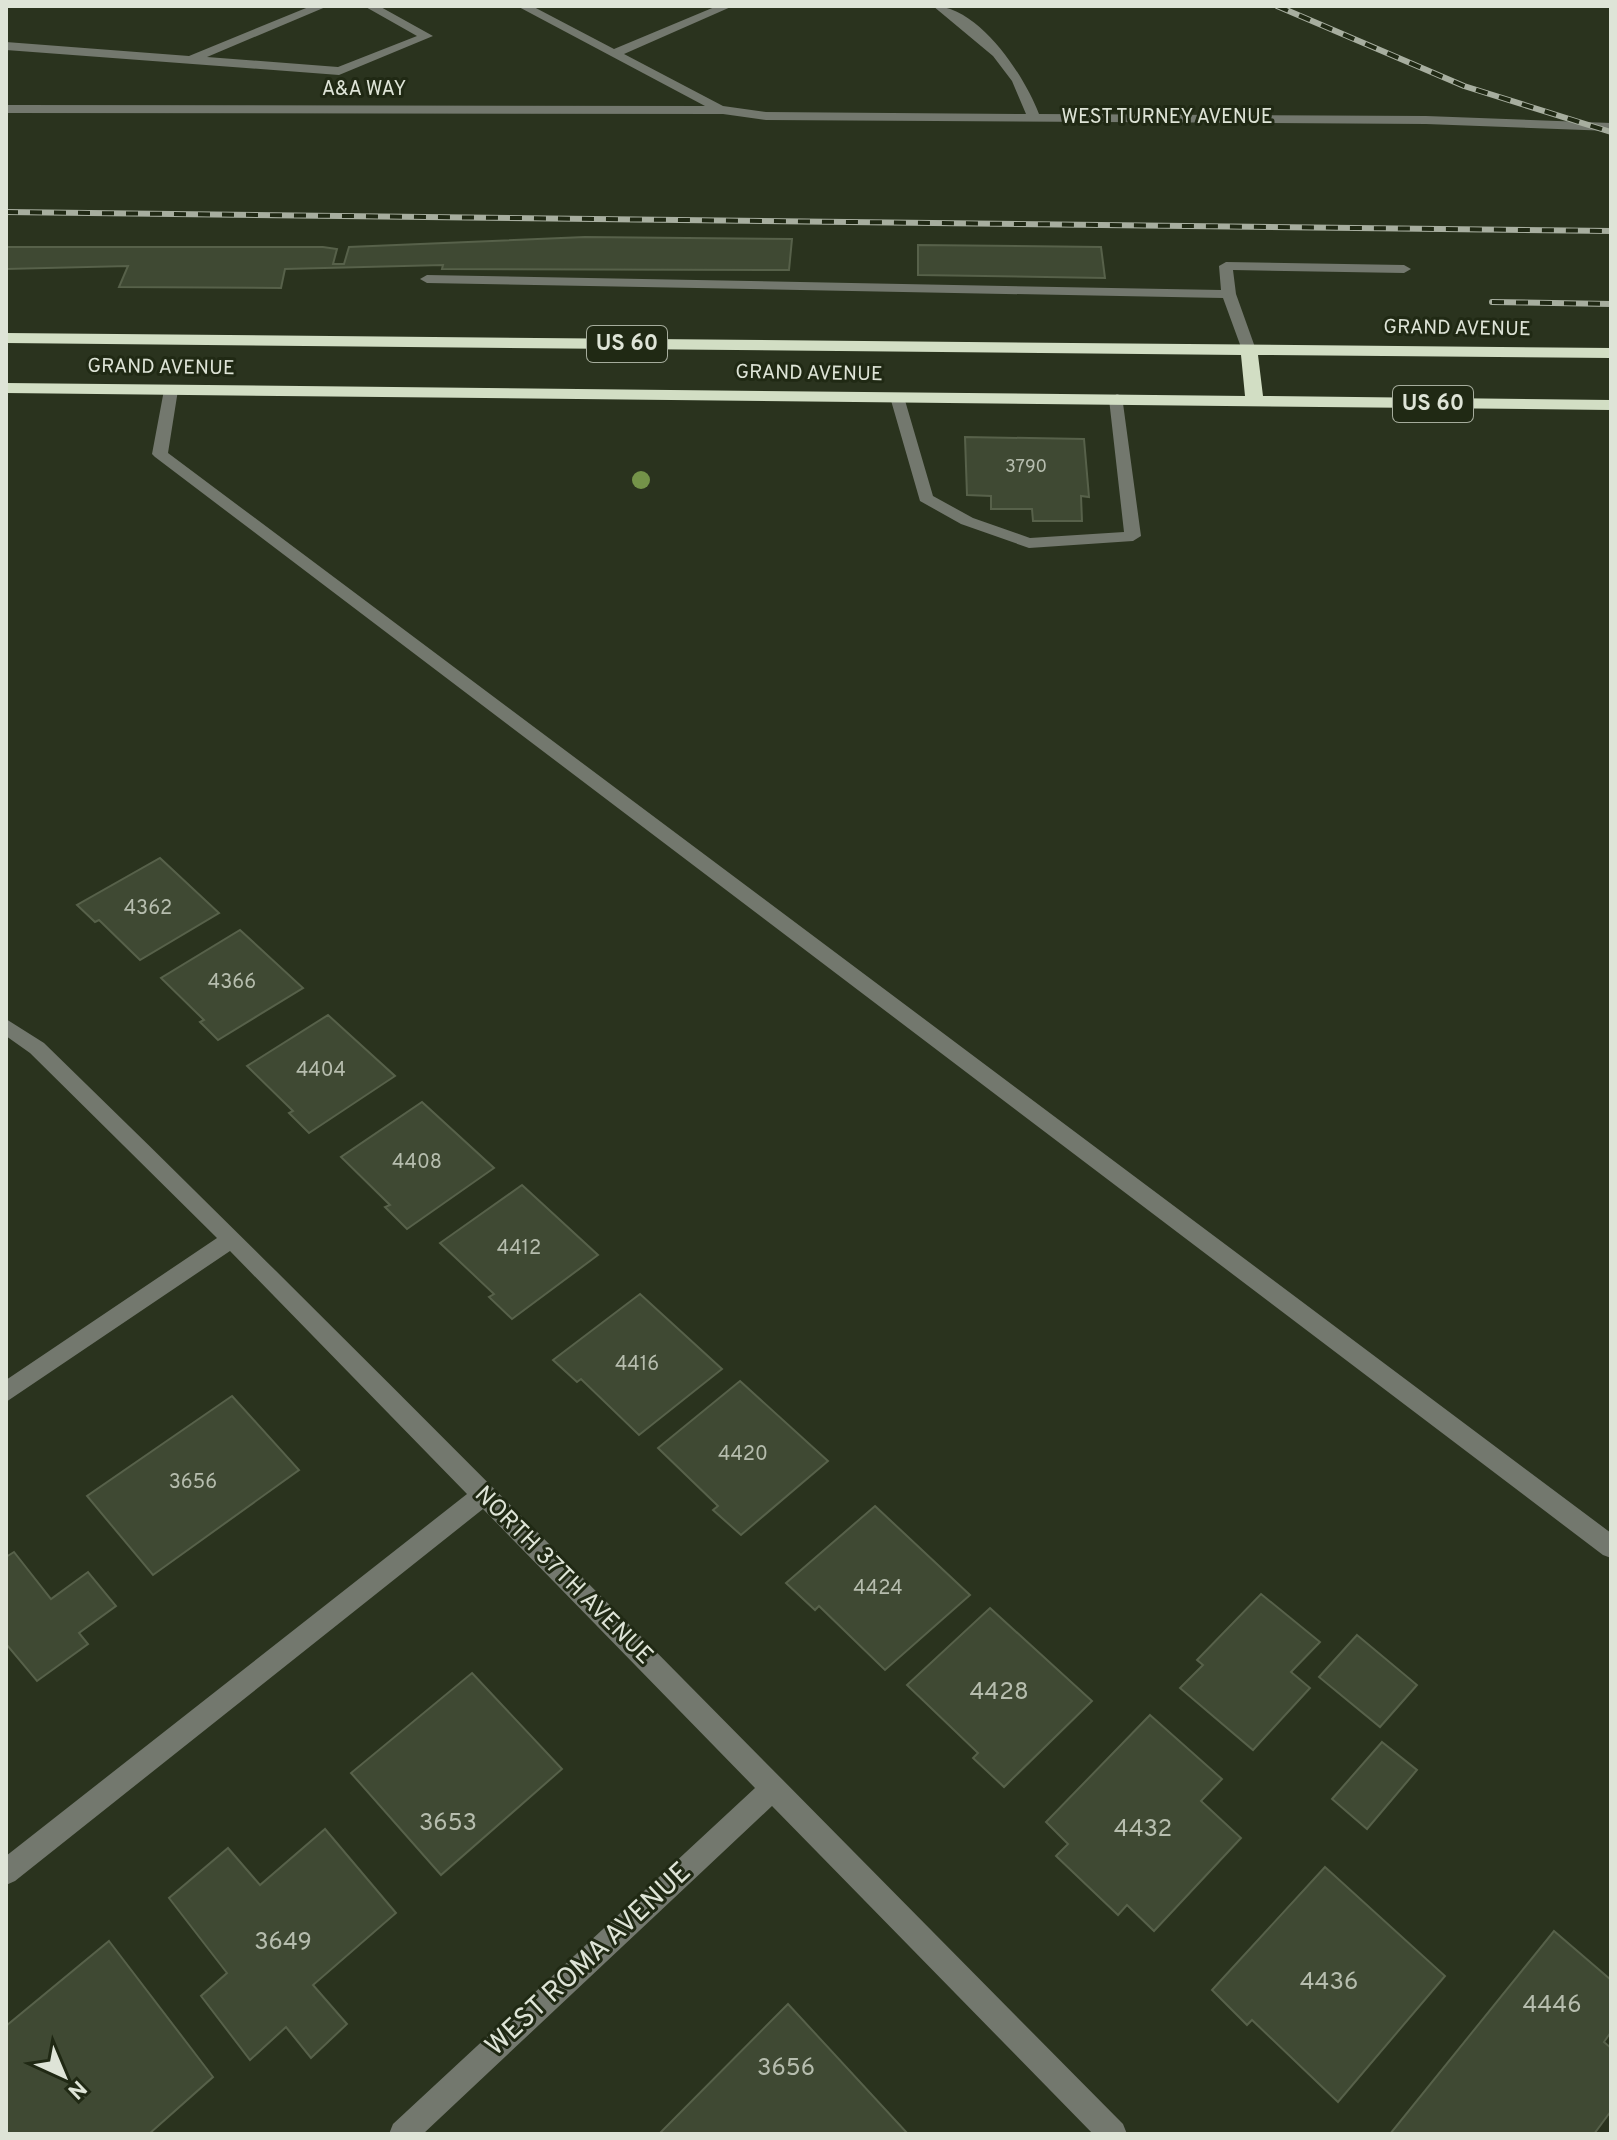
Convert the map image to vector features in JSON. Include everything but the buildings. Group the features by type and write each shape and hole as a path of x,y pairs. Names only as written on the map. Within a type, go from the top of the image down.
{"highway":[{"name":"GRAND AVENUE","path":"6,338 1611,353"},
{"path":"1249,350 1255,402"},
{"name":"GRAND AVENUE","path":"6,388 1611,405"}],"street":[{"path":"190,60 322,6"},
{"path":"6,46 339,71 427,36 370,6"},
{"path":"523,6 723,110"},
{"path":"613,54 727,6"},
{"path":"939,6 986,41 1020,80 1034,117"},
{"name":"A&A WAY","path":"6,109 723,110"},
{"name":"WEST TURNEY AVENUE","path":"723,110 766,116 1426,120 1611,127"},
{"path":"1249,350 1229,294 1226,266 1404,269"},
{"path":"427,279 1229,294"},
{"path":"171,390 160,454 1611,1547"},
{"path":"897,397 926,498 967,521 1029,543 1133,536 1117,399"},
{"name":"NORTH 37TH AVENUE","path":"6,1026 37,1048 232,1239 1113,2134"},
{"path":"6,1392 232,1239"},
{"path":"6,1872 482,1496"},
{"name":"WEST ROMA AVENUE","path":"403,2134 774,1787"}],"railway":[{"path":"1277,6 1464,86 1611,132"},
{"path":"6,212 1611,231"},
{"path":"1492,302 1611,304"}]}
